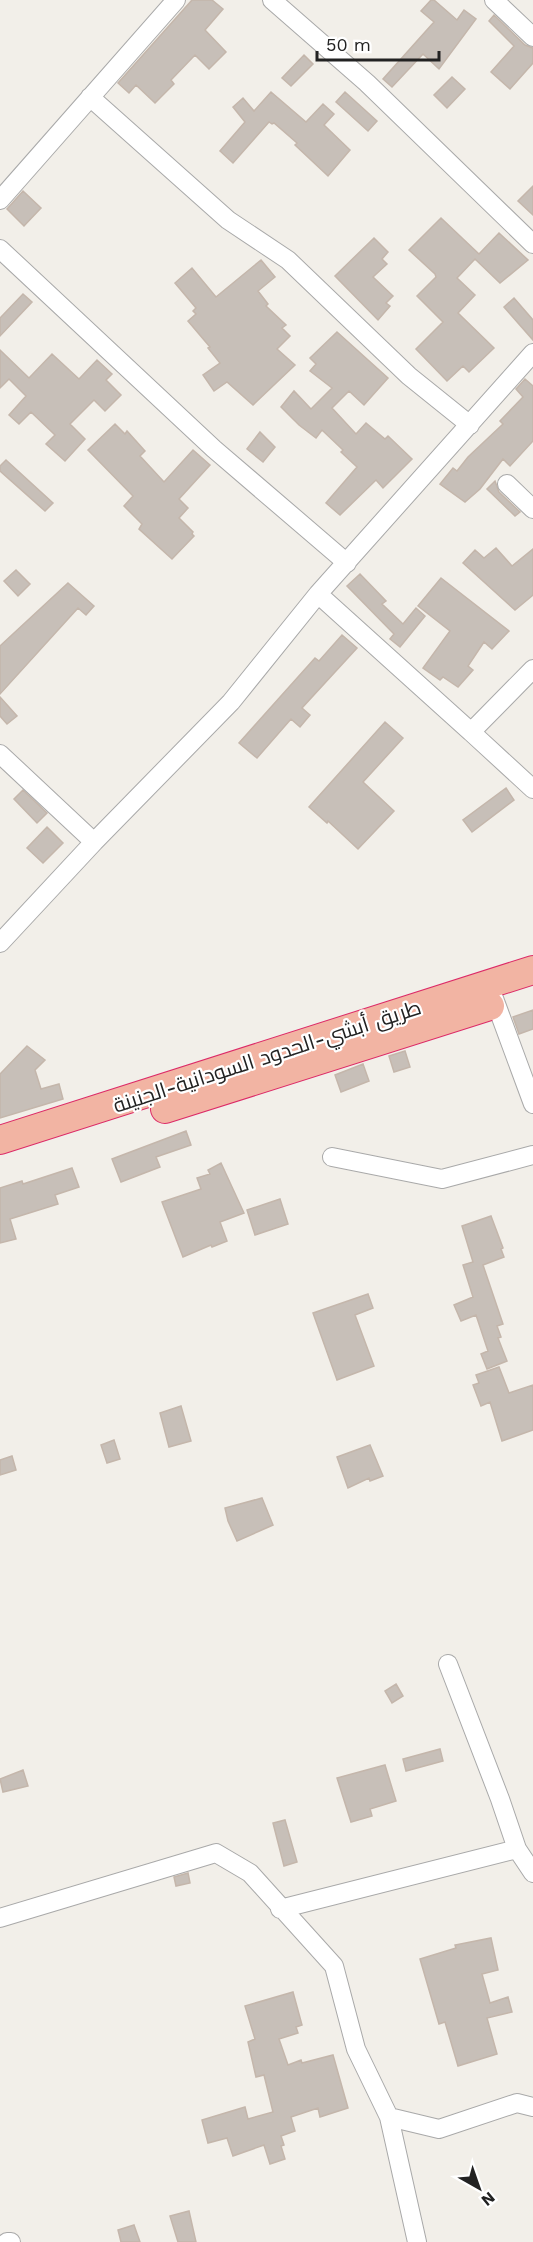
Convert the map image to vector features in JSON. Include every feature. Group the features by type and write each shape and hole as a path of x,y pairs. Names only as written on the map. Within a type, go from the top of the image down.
{"highway":[{"name":"طريق أبشي-الحدود السودانية-الجنينة","path":"0,1140 493,994 533,970"},
{"path":"0,1160 275,1076 493,994 533,991"}],"street":[{"path":"0,200 176,0"},
{"path":"272,0 376,92 533,244"},
{"path":"494,0 533,37"},
{"path":"90,97 228,220 288,260 409,376 470,425"},
{"path":"0,249 214,449 347,563"},
{"path":"0,943 94,842 231,702 318,594 533,353"},
{"path":"507,484 533,509"},
{"path":"318,594 533,789"},
{"path":"471,732 533,669"},
{"path":"0,754 94,842"},
{"path":"493,994 533,1104"},
{"path":"332,1157 442,1179 533,1155"},
{"path":"448,1664 500,1799 516,1848 533,1873"},
{"path":"280,1909 516,1848"},
{"path":"0,1918 216,1853 250,1873 280,1909 334,1966 356,2049 389,2117 417,2242"},
{"path":"389,2117 438,2129 518,2103 533,2107"}],"building":[{"path":"192,0 212,0 223,9 205,30 226,52 209,69 195,55 171,80 174,84 155,103 136,85 129,93 118,83"},
{"path":"431,0 434,0 457,20 464,10 476,19 439,69 423,54 392,87 383,79 434,22 421,11"},
{"path":"494,15 525,45 533,48 533,63 510,89 491,72 514,46 489,21"},
{"path":"304,55 313,64 291,86 282,78"},
{"path":"452,77 465,89 447,108 434,95"},
{"path":"271,92 306,122 323,104 334,114 324,125 350,150 328,176 295,145 297,143 274,123 269,122 233,163 220,151 245,122 233,107 243,98 254,111"},
{"path":"345,92 377,121 368,131 336,102"},
{"path":"533,186 533,215 518,201"},
{"path":"23,191 41,208 24,226 7,209"},
{"path":"441,218 479,254 499,233 528,260 500,283 475,259 457,278 475,295 458,313 494,348 469,372 463,366 447,381 416,349 443,322 417,296 436,277 435,274 409,250"},
{"path":"374,238 388,252 382,259 387,264 373,277 393,296 386,303 390,306 378,320 335,276"},
{"path":"261,260 275,277 258,291 268,304 266,306 286,325 282,328 290,336 277,349 295,365 253,405 227,382 214,391 203,375 220,363 188,321 196,314 193,311 196,308 175,283 192,268 216,297"},
{"path":"23,294 32,302 0,336 0,318"},
{"path":"514,298 533,320 533,340 504,307"},
{"path":"337,332 388,378 364,405 349,391 332,408 356,434 366,423 385,439 388,436 412,459 383,488 376,480 340,515 326,503 357,467 322,430 316,438 281,407 294,391 311,409 332,388 310,371 316,364 310,358"},
{"path":"0,350 29,378 52,354 79,379 97,360 112,374 106,380 121,395 105,411 94,400 70,424 85,439 65,461 46,444 55,435 31,412 19,424 9,415 26,396 9,379 0,388"},
{"path":"525,379 533,386 533,441 510,466 503,459 480,489 465,502 440,484 453,468 457,471 468,457 503,424 500,421 523,397 516,389"},
{"path":"115,424 125,434 127,431 145,451 140,456 164,482 193,450 210,465 179,499 188,508 179,518 194,536 172,559 139,529 142,524 124,506 133,496 88,450"},
{"path":"260,432 275,447 263,462 247,449"},
{"path":"6,460 53,503 45,511 0,471 0,466"},
{"path":"495,481 499,492 520,512 515,516 487,489"},
{"path":"496,548 512,566 533,549 533,595 515,610 463,563 475,550 484,558"},
{"path":"16,570 30,584 18,596 4,581"},
{"path":"360,574 386,601 382,604 403,624 416,608 425,616 400,647 390,639 394,634 347,586"},
{"path":"441,578 509,631 492,649 484,642 468,666 473,670 458,687 443,677 440,680 423,668 450,631 418,606"},
{"path":"68,583 94,606 86,615 78,608 0,694 0,646"},
{"path":"342,635 357,648 302,708 310,715 300,727 291,719 257,758 239,743 315,658 319,661"},
{"path":"0,697 17,716 7,724 0,716"},
{"path":"385,722 403,738 363,782 394,811 358,849 309,807"},
{"path":"506,788 514,800 472,832 463,820"},
{"path":"23,790 47,813 37,823 14,799"},
{"path":"47,827 63,843 43,863 27,848"},
{"path":"533,1010 533,1029 519,1034 513,1017"},
{"path":"27,1046 45,1060 35,1070 41,1089 59,1084 63,1099 0,1118 0,1074"},
{"path":"405,1051 410,1067 394,1072 389,1056"},
{"path":"363,1064 369,1081 341,1092 335,1075"},
{"path":"186,1131 191,1145 156,1157 160,1167 121,1182 112,1159"},
{"path":"221,1163 244,1213 220,1222 227,1241 183,1257 162,1202 201,1189 197,1178 210,1174 208,1170"},
{"path":"72,1168 79,1187 55,1195 58,1204 10,1219 16,1239 0,1243 0,1188 22,1181 23,1184"},
{"path":"280,1199 288,1224 255,1235 247,1210"},
{"path":"491,1216 504,1257 483,1265 503,1324 497,1326 501,1337 498,1338 507,1361 487,1369 481,1354 488,1351 476,1315 461,1321 454,1305 473,1297 463,1265 473,1262 462,1226"},
{"path":"368,1294 373,1308 355,1315 374,1366 337,1380 313,1313"},
{"path":"499,1367 509,1393 533,1385 533,1430 502,1441 490,1402 481,1406 473,1385 479,1383 476,1375"},
{"path":"181,1406 191,1441 169,1447 160,1413"},
{"path":"114,1440 120,1459 107,1463 101,1445"},
{"path":"370,1445 383,1476 370,1481 369,1478 348,1488 337,1457"},
{"path":"12,1456 16,1470 0,1475 0,1460"},
{"path":"262,1498 273,1525 237,1541 225,1508"},
{"path":"396,1684 403,1696 392,1703 385,1691"},
{"path":"440,1749 443,1761 406,1771 403,1759"},
{"path":"385,1765 396,1801 370,1809 372,1816 351,1822 337,1778"},
{"path":"23,1770 28,1786 3,1792 0,1779"},
{"path":"285,1820 297,1862 284,1866 273,1823"},
{"path":"188,1873 190,1883 176,1886 174,1877"},
{"path":"491,1938 498,1970 482,1974 490,2003 508,1997 512,2012 487,2018 497,2054 458,2066 445,2022 439,2024 420,1959 456,1948 455,1945"},
{"path":"293,1992 302,2025 296,2027 298,2033 279,2039 288,2065 301,2060 302,2063 333,2055 348,2108 320,2117 318,2108 291,2117 295,2131 281,2136 285,2159 270,2164 264,2145 233,2156 227,2138 208,2143 202,2120 245,2107 248,2119 273,2112 264,2075 256,2077 248,2042 255,2039 245,2006"},
{"path":"189,2211 196,2242 178,2242 170,2216"},
{"path":"134,2225 140,2242 121,2242 118,2230"}]}
